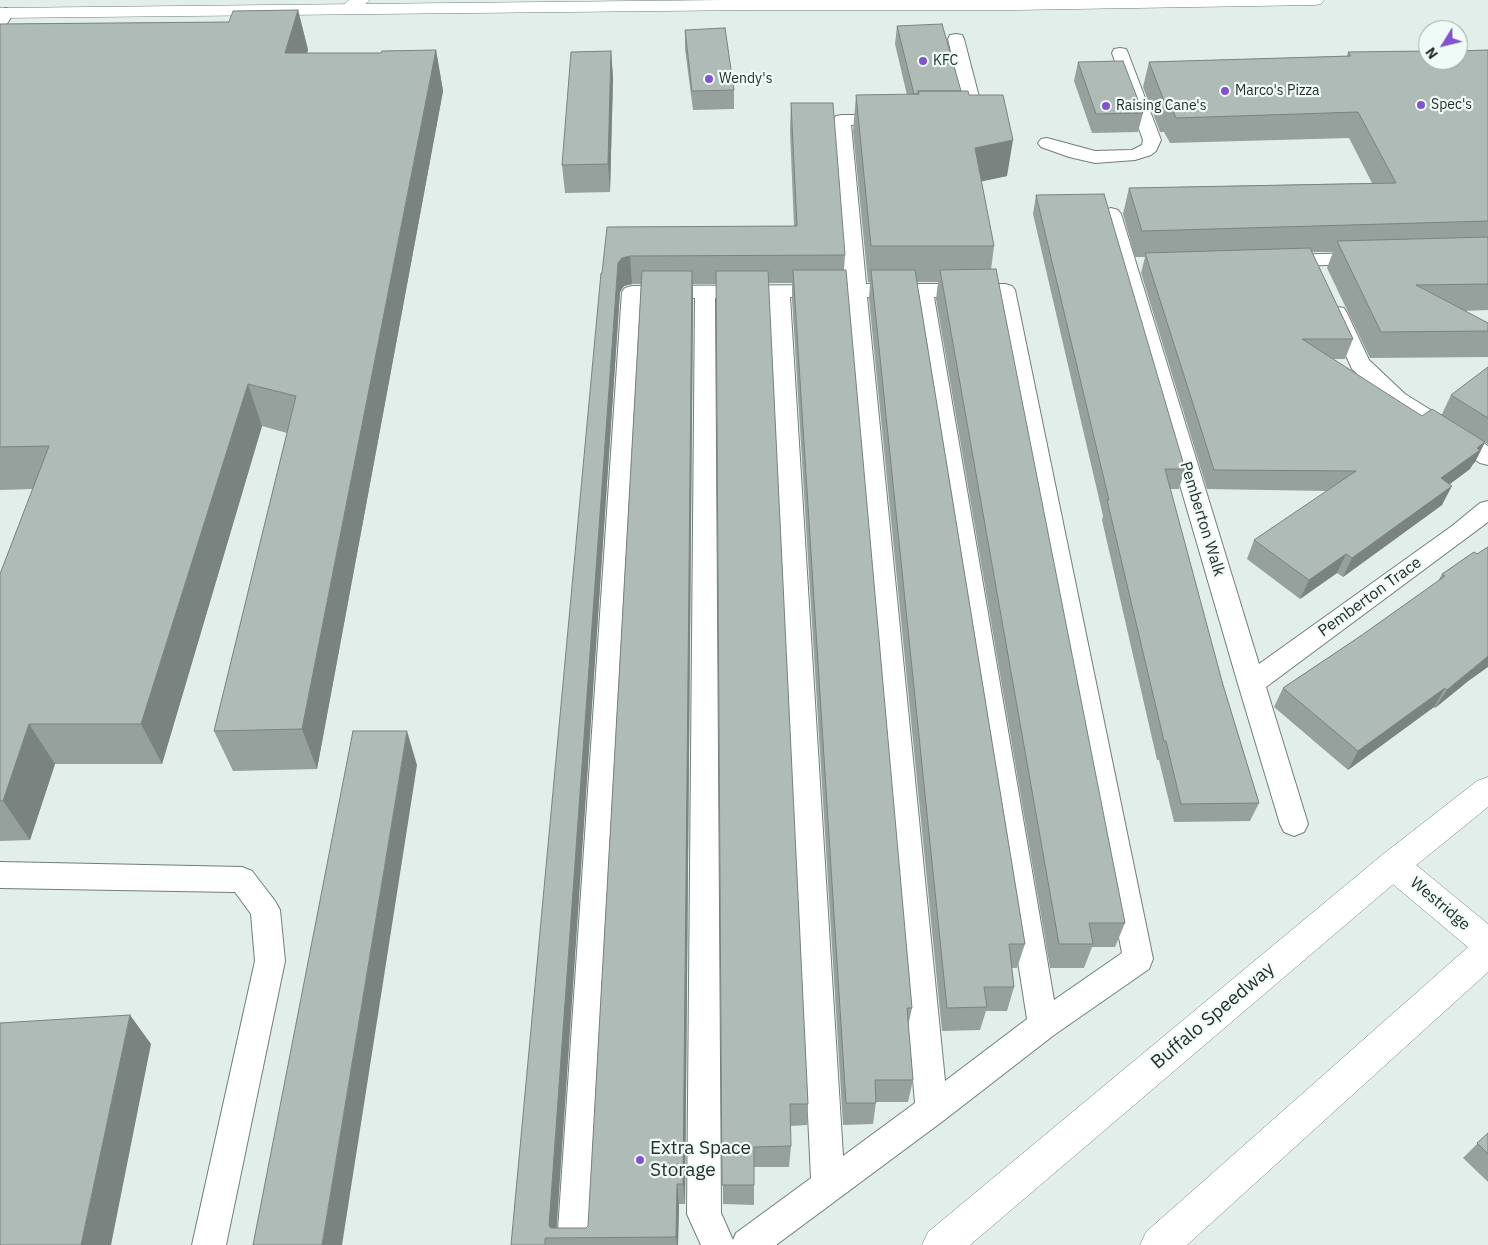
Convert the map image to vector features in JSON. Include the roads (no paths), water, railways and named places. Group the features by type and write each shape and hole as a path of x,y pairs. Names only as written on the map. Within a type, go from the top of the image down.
{"main road":[{"path":"2,16 355,5 755,5 1315,0"},
{"name":"Buffalo Speedway","path":"941,1245 1392,865 1488,790"},
{"name":"Westridge","path":"1392,865 1488,944"},
{"path":"1159,1245 1488,951"}],"lane":[{"path":"956,39 976,120 957,120"},
{"path":"1046,143 1075,153 1095,157 1136,155 1150,147 1152,140 1120,53"},
{"path":"899,120 842,120 856,291 932,1110"},
{"name":"Pemberton Walk","path":"1111,214 1135,264 1251,684 1294,824"},
{"path":"1264,261 1320,277 1379,258"},
{"path":"1320,277 1360,364 1397,400 1488,457"},
{"path":"574,1245 632,292 1005,290 1138,959 1043,1025 932,1110 748,1245"},
{"path":"924,291 1043,1025"},
{"path":"705,292 704,1214 718,1245"},
{"path":"779,292 828,1185"},
{"name":"Pemberton Trace","path":"1251,684 1460,532 1488,509"},
{"path":"0,875 242,880 265,910 270,961 209,1245"}],"place":[{"name":"KFC","path":"923,61"},
{"name":"Wendy's","path":"709,79"},
{"name":"Marco's Pizza","path":"1225,91"},
{"name":"Spec's","path":"1421,105"},
{"name":"Raising Cane's","path":"1106,106"},
{"name":"Extra Space Storage","path":"640,1160"}]}
